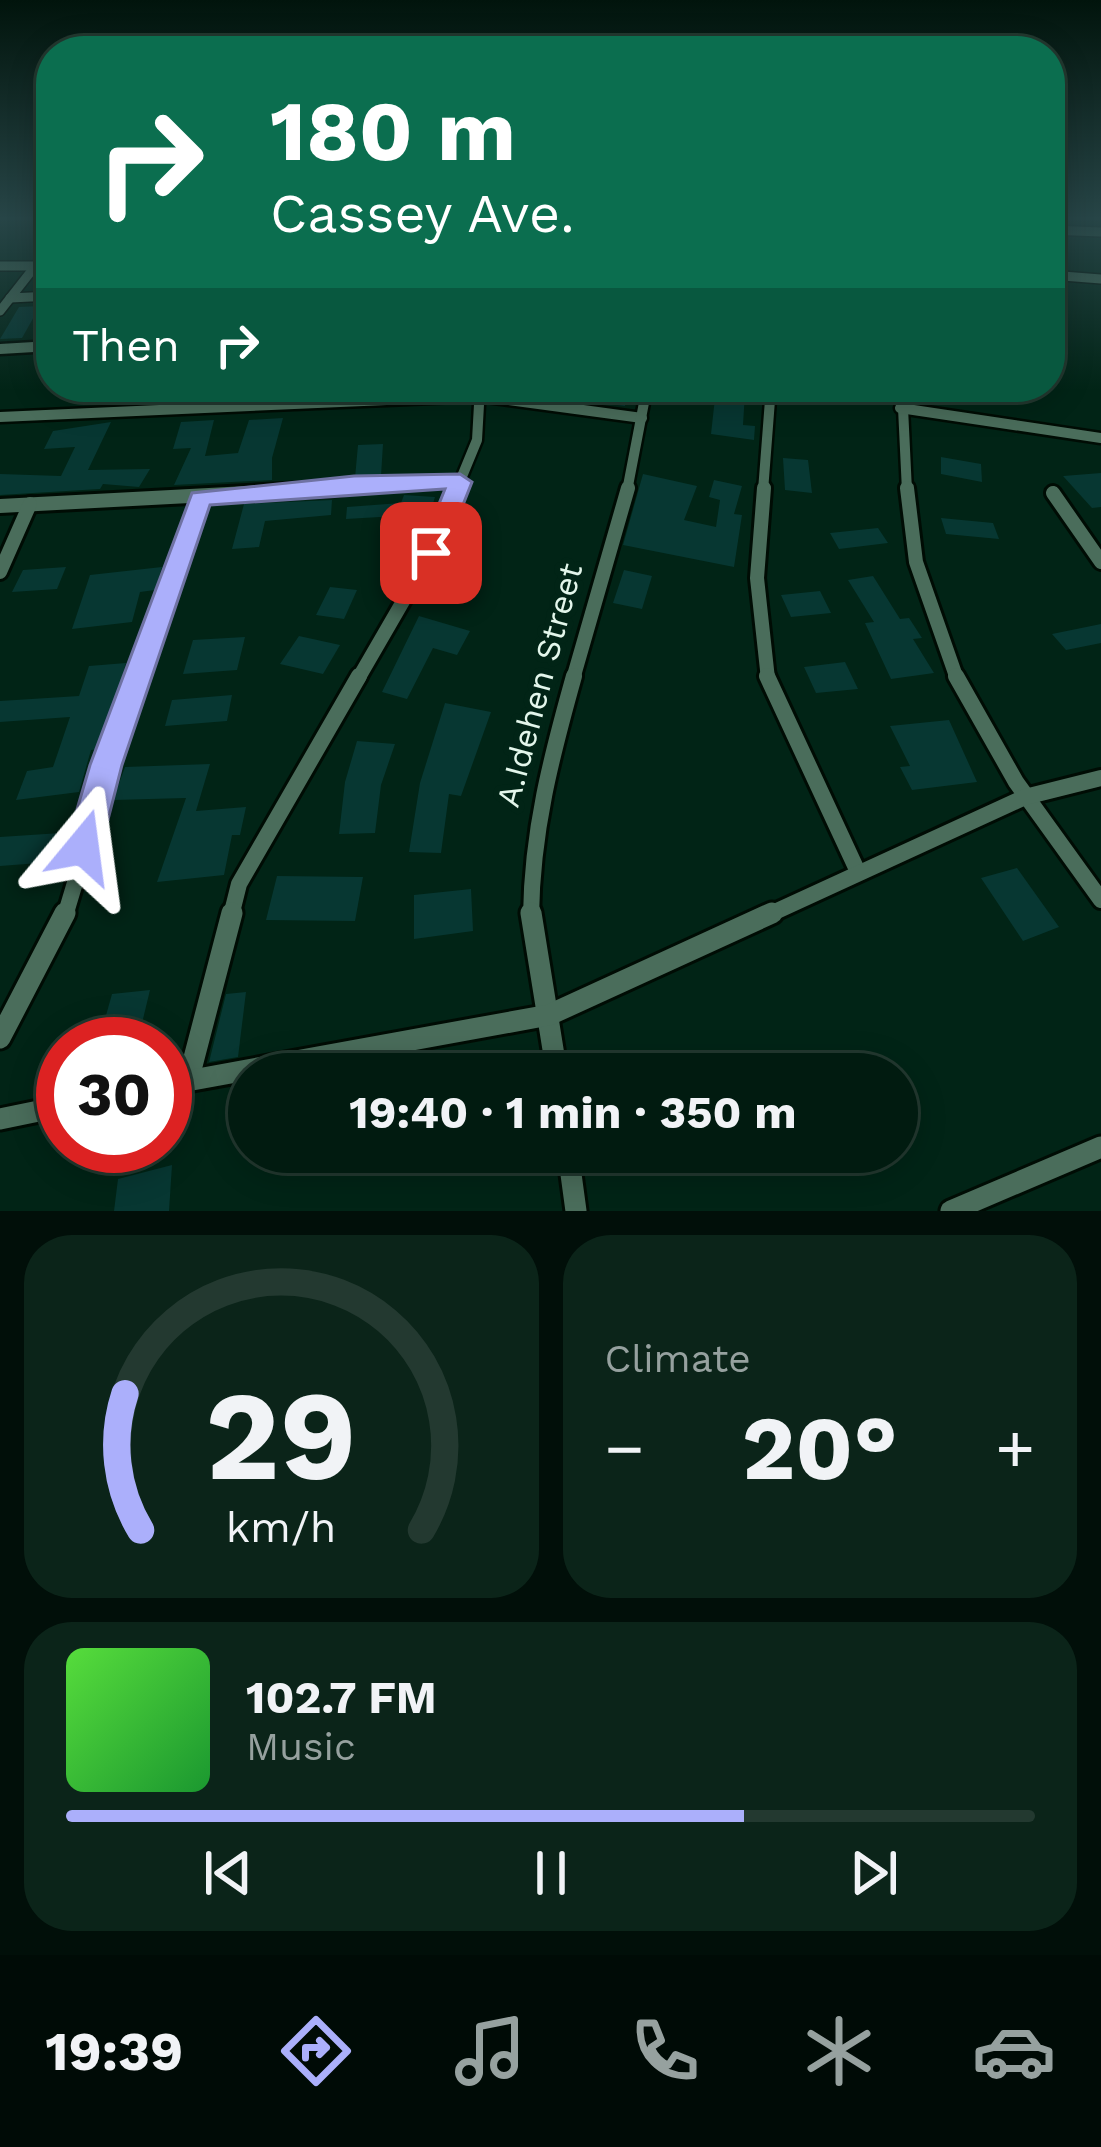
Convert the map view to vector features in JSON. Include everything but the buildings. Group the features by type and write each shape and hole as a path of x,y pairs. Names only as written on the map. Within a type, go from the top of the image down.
{"street":[{"path":"0,311 27,277"},
{"path":"1069,277 1101,279"},
{"path":"10,298 36,297"},
{"path":"0,349 36,347"},
{"path":"0,417 276,402"},
{"path":"192,1065 238,884 431,553 477,440 479,402"},
{"path":"545,402 642,418"},
{"name":"A.Idehen Street","path":"554,1053 531,935 528,888 538,811 638,452 645,402"},
{"path":"770,402 757,578 768,682 858,872"},
{"path":"901,402 916,562 956,686 1024,797 1101,900"},
{"path":"900,408 1101,438"},
{"path":"0,506 460,482"},
{"path":"1054,494 1101,562"},
{"path":"0,1038 61,929 106,765 200,498"},
{"path":"0,572 30,504"},
{"path":"192,1080 549,1015 1024,797 1101,778"},
{"path":"0,1119 36,1112"},
{"path":"951,1211 1101,1147"},
{"path":"571,1173 577,1211"}],"route":[{"path":"83,847 106,765 200,498 354,484 460,482 431,553"}]}
